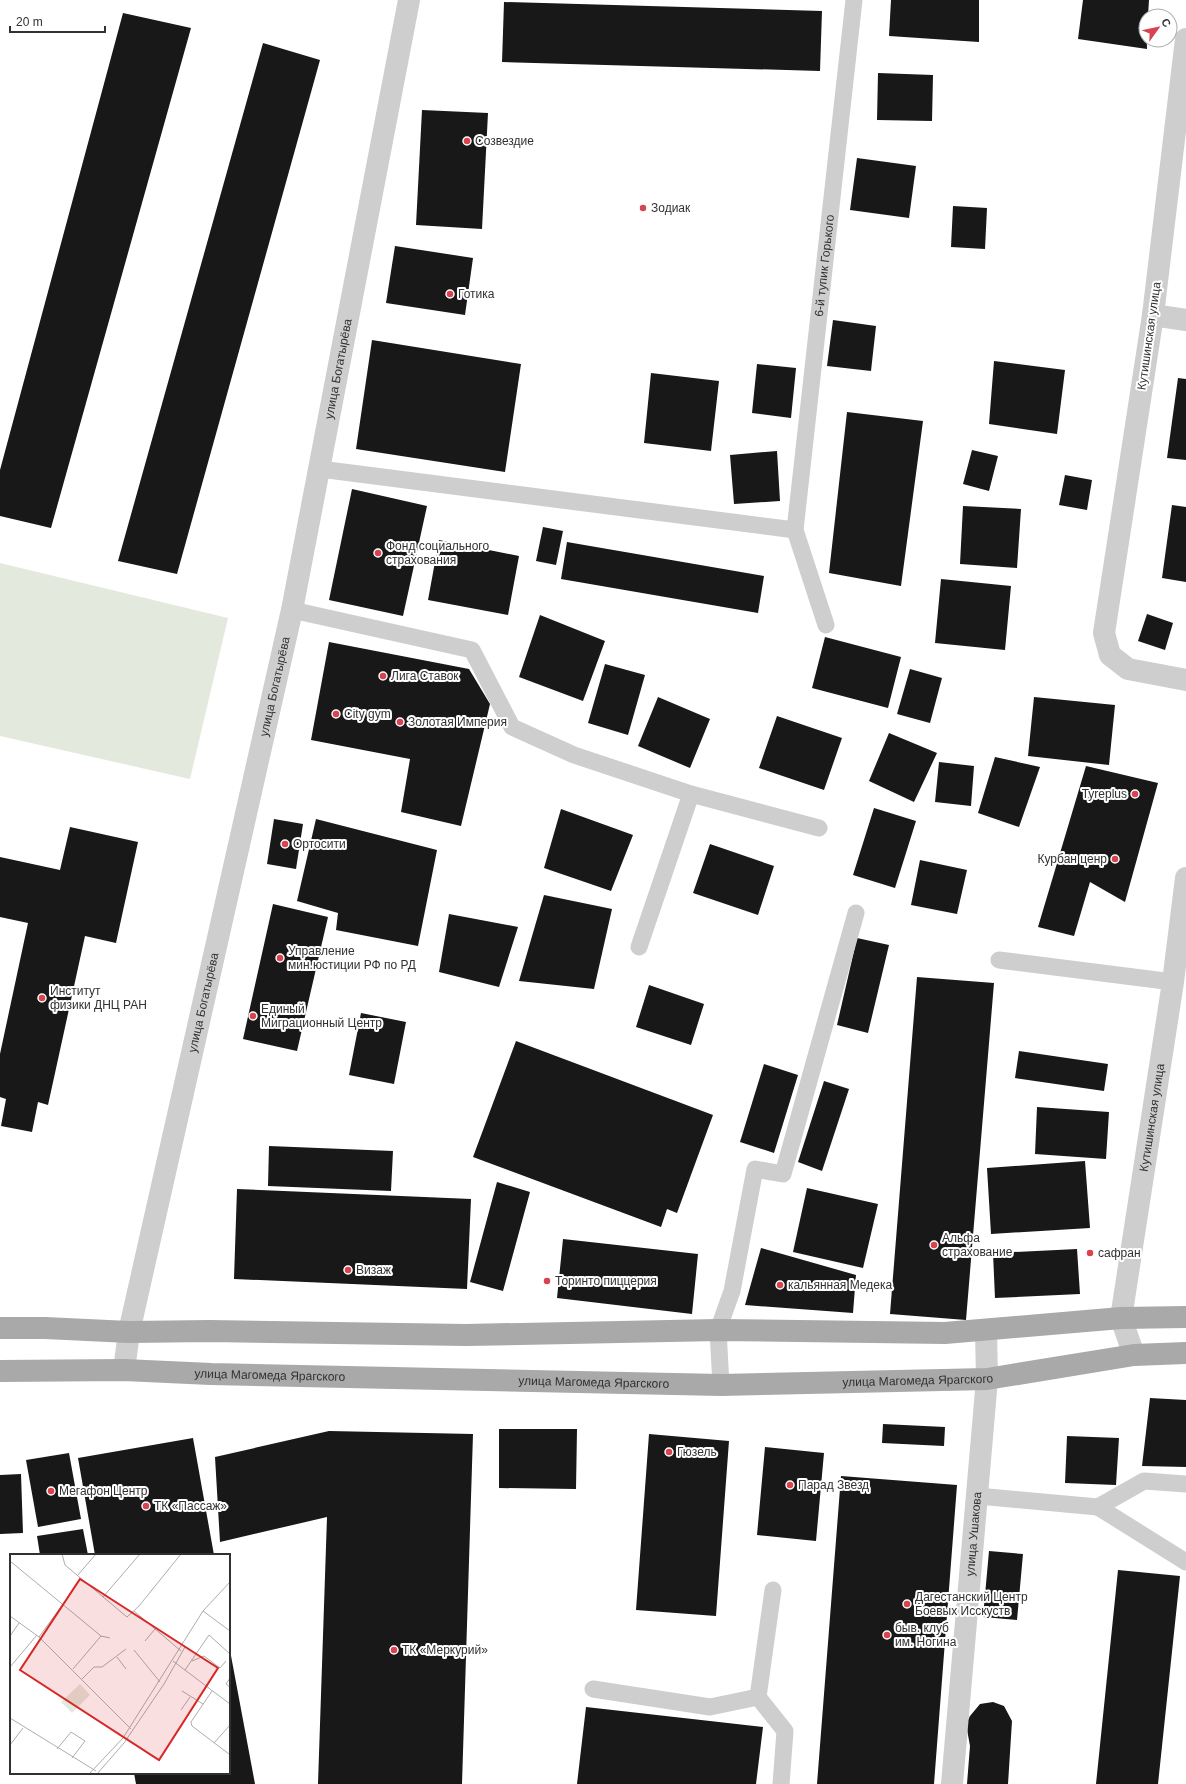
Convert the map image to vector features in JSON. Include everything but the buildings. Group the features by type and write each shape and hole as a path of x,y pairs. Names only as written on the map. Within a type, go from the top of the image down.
{"main road":[{"path":"0,1328 45,1328 129,1332 210,1331 466,1336 718,1330 945,1333 986,1331 1121,1318 1186,1317"},
{"name":"улица Магомеда Ярагского","path":"0,1371 124,1370 219,1374 721,1385 987,1379 1134,1355 1186,1353"}],"street":[{"name":"улица Богатырёва","path":"124,1370 129,1332 292,610 409,0"},
{"name":"Кутишинская улица","path":"1186,39 1153,315 1104,633 1110,655 1128,669 1186,680"},
{"path":"1153,315 1186,320"},
{"name":"Кутишинская улица","path":"1134,1355 1121,1318 1173,982 1186,878"},
{"name":"улица Ушакова","path":"952,1784 987,1379 986,1331"}],"lane":[{"name":"6-й тупик Горького","path":"795,530 854,0"},
{"path":"320,469 795,530 826,625"},
{"path":"292,610 472,650 512,727 574,755 691,794 819,828"},
{"path":"639,947 691,794"},
{"path":"721,1385 718,1330 732,1291 755,1169 784,1174 856,913"},
{"path":"999,960 1173,982"},
{"path":"1098,1507 1144,1481 1186,1484"},
{"path":"978,1496 1098,1507 1186,1562"},
{"path":"773,1590 758,1697 785,1731 781,1784"},
{"path":"593,1689 710,1707 758,1697"}],"shaded area":[{"path":"0,563 228,618 190,779 0,736"}],"place":[{"name":"Созвездие","path":"467,141"},
{"name":"Зодиак","path":"643,208"},
{"name":"Готика","path":"450,294"},
{"name":"Фонд социального страхования","path":"378,553"},
{"name":"Лига Ставок","path":"383,676"},
{"name":"City gym","path":"336,714"},
{"name":"Золотая Империя","path":"400,722"},
{"name":"Tyreplus","path":"1135,794"},
{"name":"Ортосити","path":"285,844"},
{"name":"Курбан ценр","path":"1115,859"},
{"name":"Управление мин.юстиции РФ по РД","path":"280,958"},
{"name":"Институт физики ДНЦ РАН","path":"42,998"},
{"name":"Единый Миграционный Центр","path":"253,1016"},
{"name":"Альфа страхование","path":"934,1245"},
{"name":"сафран","path":"1090,1253"},
{"name":"Визаж","path":"348,1270"},
{"name":"Торинто пиццерия","path":"547,1281"},
{"name":"кальянная Медека","path":"780,1285"},
{"name":"Гюзель","path":"669,1452"},
{"name":"Парад Звезд","path":"790,1485"},
{"name":"Мегафон Центр","path":"51,1491"},
{"name":"ТК «Пассаж»","path":"146,1506"},
{"name":"Дагестанский Центр Боевых Исскуств","path":"907,1604"},
{"name":"быв. клуб им. Ногина","path":"887,1635"},
{"name":"ТК «Меркурий»","path":"394,1650"}]}
